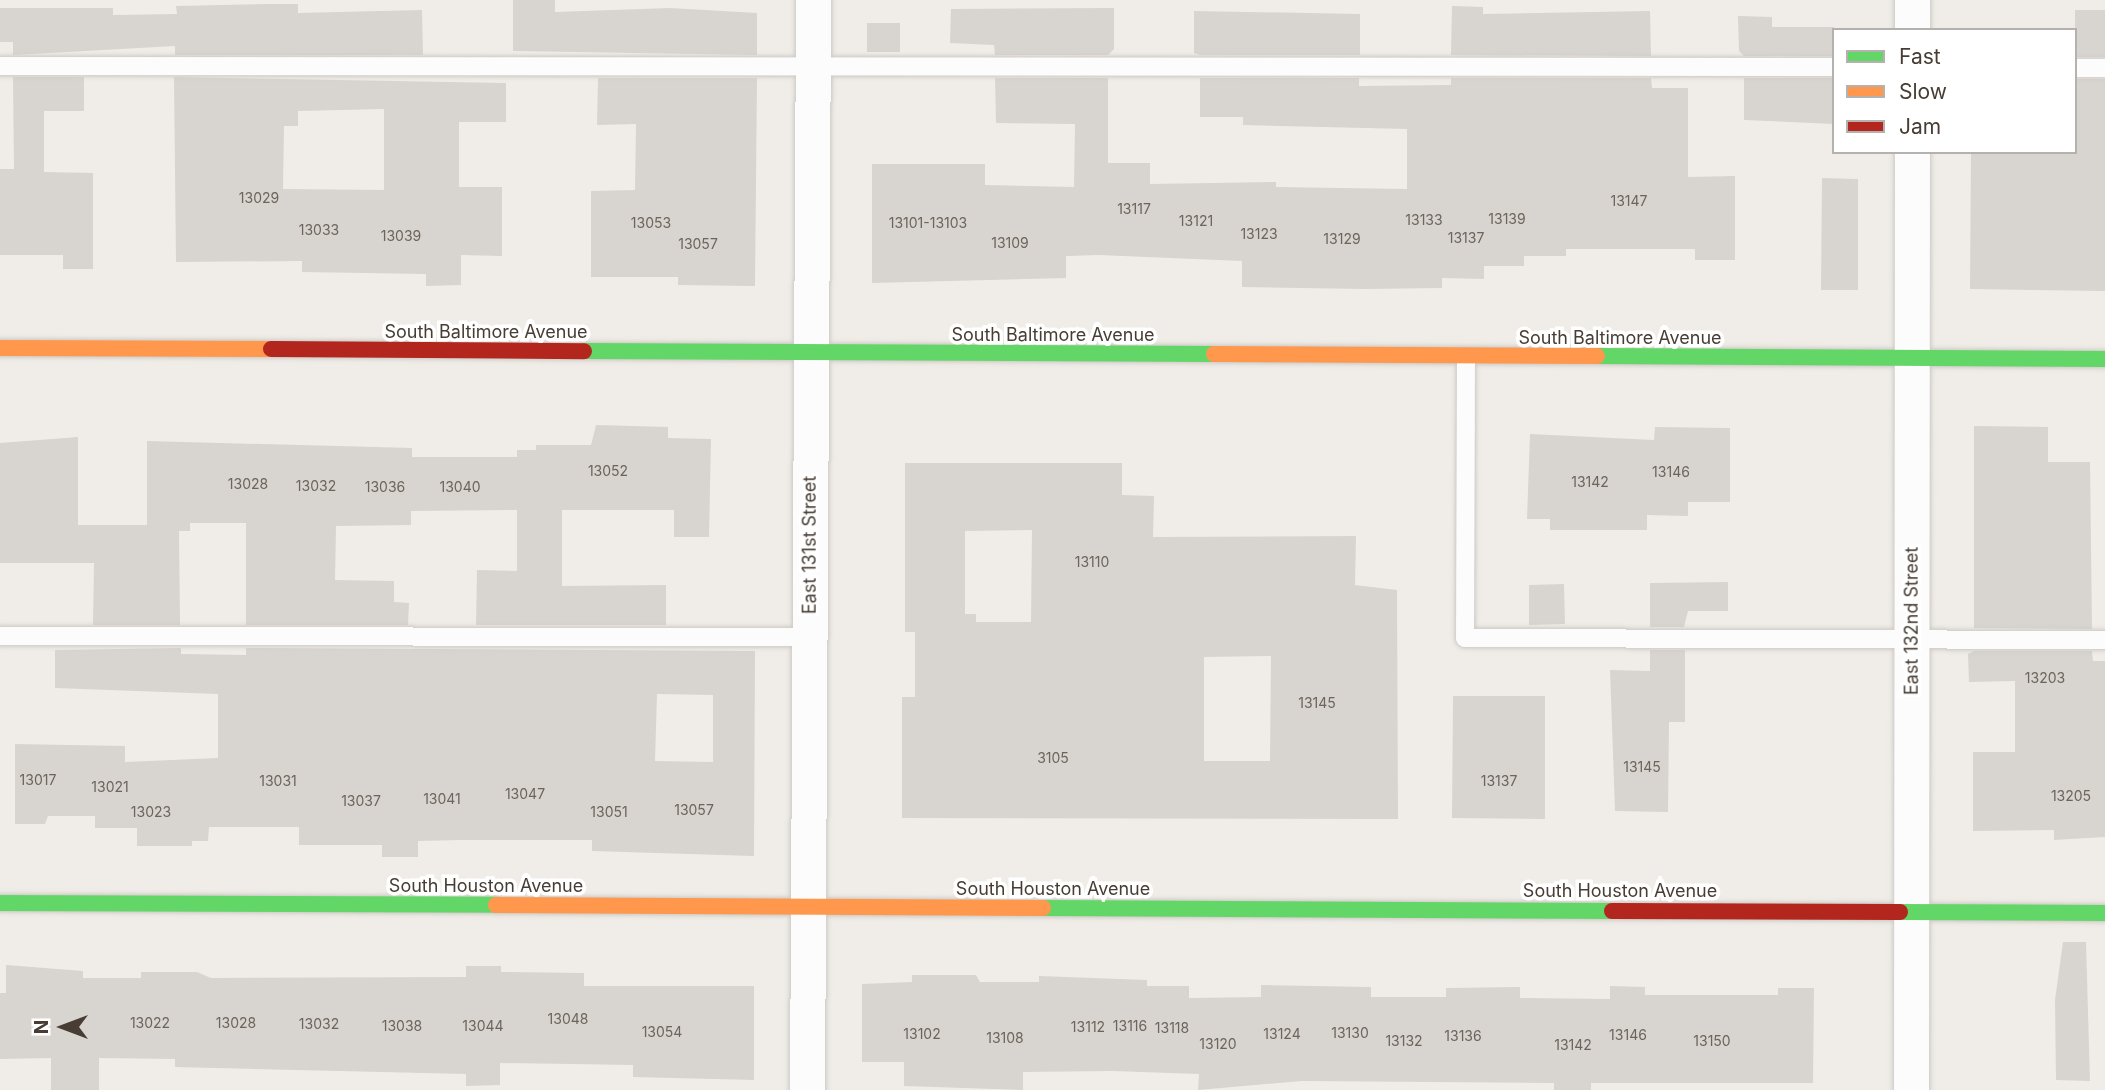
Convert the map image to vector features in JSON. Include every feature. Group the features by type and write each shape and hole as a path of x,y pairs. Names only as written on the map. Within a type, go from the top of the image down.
{"street":[{"name":"East 131st Street","path":"807,1090 813,0"},
{"path":"1912,0 1912,28"},
{"name":"East 132nd Street","path":"1911,1090 1912,154"},
{"name":"South Baltimore Avenue","path":"0,348 2105,359"},
{"name":"South Houston Avenue","path":"0,904 2105,913"}],"lane":[{"path":"0,66 1832,67"},
{"path":"2077,68 2105,68"},
{"path":"1466,356 1465,638 2105,640"},
{"path":"0,636 809,637"}],"building":[{"path":"513,0 555,0 555,12 670,8 757,13 757,55 513,51"},
{"path":"298,4 298,13 422,10 423,55 175,55 175,46 13,55 13,42 0,42 0,8 113,8 113,15 177,14 176,6"},
{"path":"1452,6 1483,7 1483,14 1650,11 1651,56 1451,55"},
{"path":"1114,8 1114,49 1108,55 995,55 994,45 950,43 951,9"},
{"path":"2075,10 2105,10 2105,57 2077,57"},
{"path":"1194,11 1360,14 1360,55 1200,55 1194,53"},
{"path":"1738,16 1772,17 1772,27 1834,27 1832,56 1744,56 1739,51"},
{"path":"867,23 900,23 900,52 867,52"},
{"path":"13,77 84,77 84,111 44,111 44,172 93,173 93,269 63,269 63,255 0,255 0,169 14,169"},
{"path":"174,77 506,83 506,122 459,122 459,187 502,187 502,256 461,255 461,285 426,286 426,274 302,272 302,261 176,262","holes":["384,109 384,190 283,189 284,126 298,126 298,111"]},
{"path":"598,78 757,78 755,286 678,285 678,277 591,277 591,191 635,190 636,124 597,125"},
{"path":"995,78 1108,78 1108,163 1150,163 1150,184 1276,182 1276,187 1407,189 1407,129 1243,125 1243,117 1200,117 1200,78 1359,78 1359,86 1451,85 1451,78 1651,78 1652,88 1688,88 1688,177 1735,176 1735,260 1695,260 1695,249 1566,249 1566,256 1524,256 1524,266 1484,266 1484,279 1442,278 1442,288 1365,289 1242,287 1242,261 1099,255 1066,256 1066,278 872,283 872,164 985,164 985,185 1074,187 1075,124 996,123"},
{"path":"1744,78 1832,78 1832,124 1744,120"},
{"path":"2077,79 2105,79 2105,291 1970,289 1971,154 2077,154"},
{"path":"1822,178 1858,179 1858,290 1821,290"},
{"path":"596,425 668,427 668,438 711,439 709,537 674,537 674,510 562,510 562,586 666,585 666,625 476,625 477,570 517,571 517,510 411,511 411,525 336,526 335,580 394,581 394,602 409,603 408,625 246,625 246,523 190,523 190,531 179,531 180,625 93,625 94,563 0,563 0,443 78,437 78,525 147,525 147,441 412,448 412,457 517,457 517,450 536,450 536,445 591,445"},
{"path":"1974,426 2048,427 2048,462 2090,462 2092,629 1974,628"},
{"path":"1655,427 1730,428 1730,502 1688,502 1688,516 1647,515 1647,530 1550,530 1550,519 1527,519 1530,434 1654,440"},
{"path":"905,463 1122,463 1122,495 1154,496 1153,537 1356,536 1355,585 1397,590 1398,819 902,818 902,697 915,697 915,632 905,632","holes":["1032,530 1031,622 976,622 976,614 965,614 965,531","1271,656 1270,761 1204,761 1204,657"]},
{"path":"1728,582 1728,611 1688,611 1684,627 1650,627 1650,583"},
{"path":"1564,584 1565,624 1529,625 1529,585"},
{"path":"181,648 181,654 246,655 246,648 755,651 754,856 592,851 592,840 460,840 418,841 418,857 382,857 382,845 299,845 299,827 209,827 208,841 192,841 192,846 137,846 137,828 95,828 95,816 48,816 45,824 15,824 15,744 125,746 125,762 218,758 218,694 55,688 55,650","holes":["657,694 713,695 713,762 655,761"]},
{"path":"1650,650 1685,650 1685,722 1669,722 1668,812 1615,811 1610,670 1650,671"},
{"path":"1974,651 2092,651 2093,661 2105,661 2105,837 2054,840 2054,830 1973,831 1973,752 2015,752 2015,681 1969,682 1968,654"},
{"path":"1453,696 1545,696 1545,819 1452,818"},
{"path":"2063,942 2086,942 2090,1081 2056,1080 2055,1000"},
{"path":"6,965 83,971 83,978 141,978 141,972 197,972 211,978 466,977 466,966 501,966 501,972 584,973 584,986 754,986 754,1080 633,1077 633,1065 500,1063 500,1085 466,1086 466,1074 175,1067 175,1059 99,1058 99,1090 51,1090 51,1058 0,1059 0,993 6,993"},
{"path":"912,975 976,975 980,982 1039,982 1039,976 1147,980 1147,986 1189,986 1189,998 1261,997 1261,985 1371,987 1371,997 1446,997 1446,988 1520,987 1520,998 1610,999 1610,986 1645,987 1645,995 1778,995 1778,988 1814,988 1813,1083 1591,1083 1591,1090 1554,1090 1554,1083 1302,1081 1198,1090 1199,1074 1113,1071 1023,1072 1023,1090 904,1086 904,1062 862,1062 862,984 912,982"}],"traffic: fast":[{"path":"584,351 1214,354"},
{"path":"1597,356 2105,359"},
{"path":"0,903 496,905"},
{"path":"1043,908 1612,911"},
{"path":"1900,912 2105,913"}],"traffic: slow":[{"path":"0,348 271,349"},
{"path":"1214,354 1597,356"},
{"path":"496,905 1043,908"}],"traffic: jam":[{"path":"271,349 584,351"},
{"path":"1612,911 1900,912"}]}
